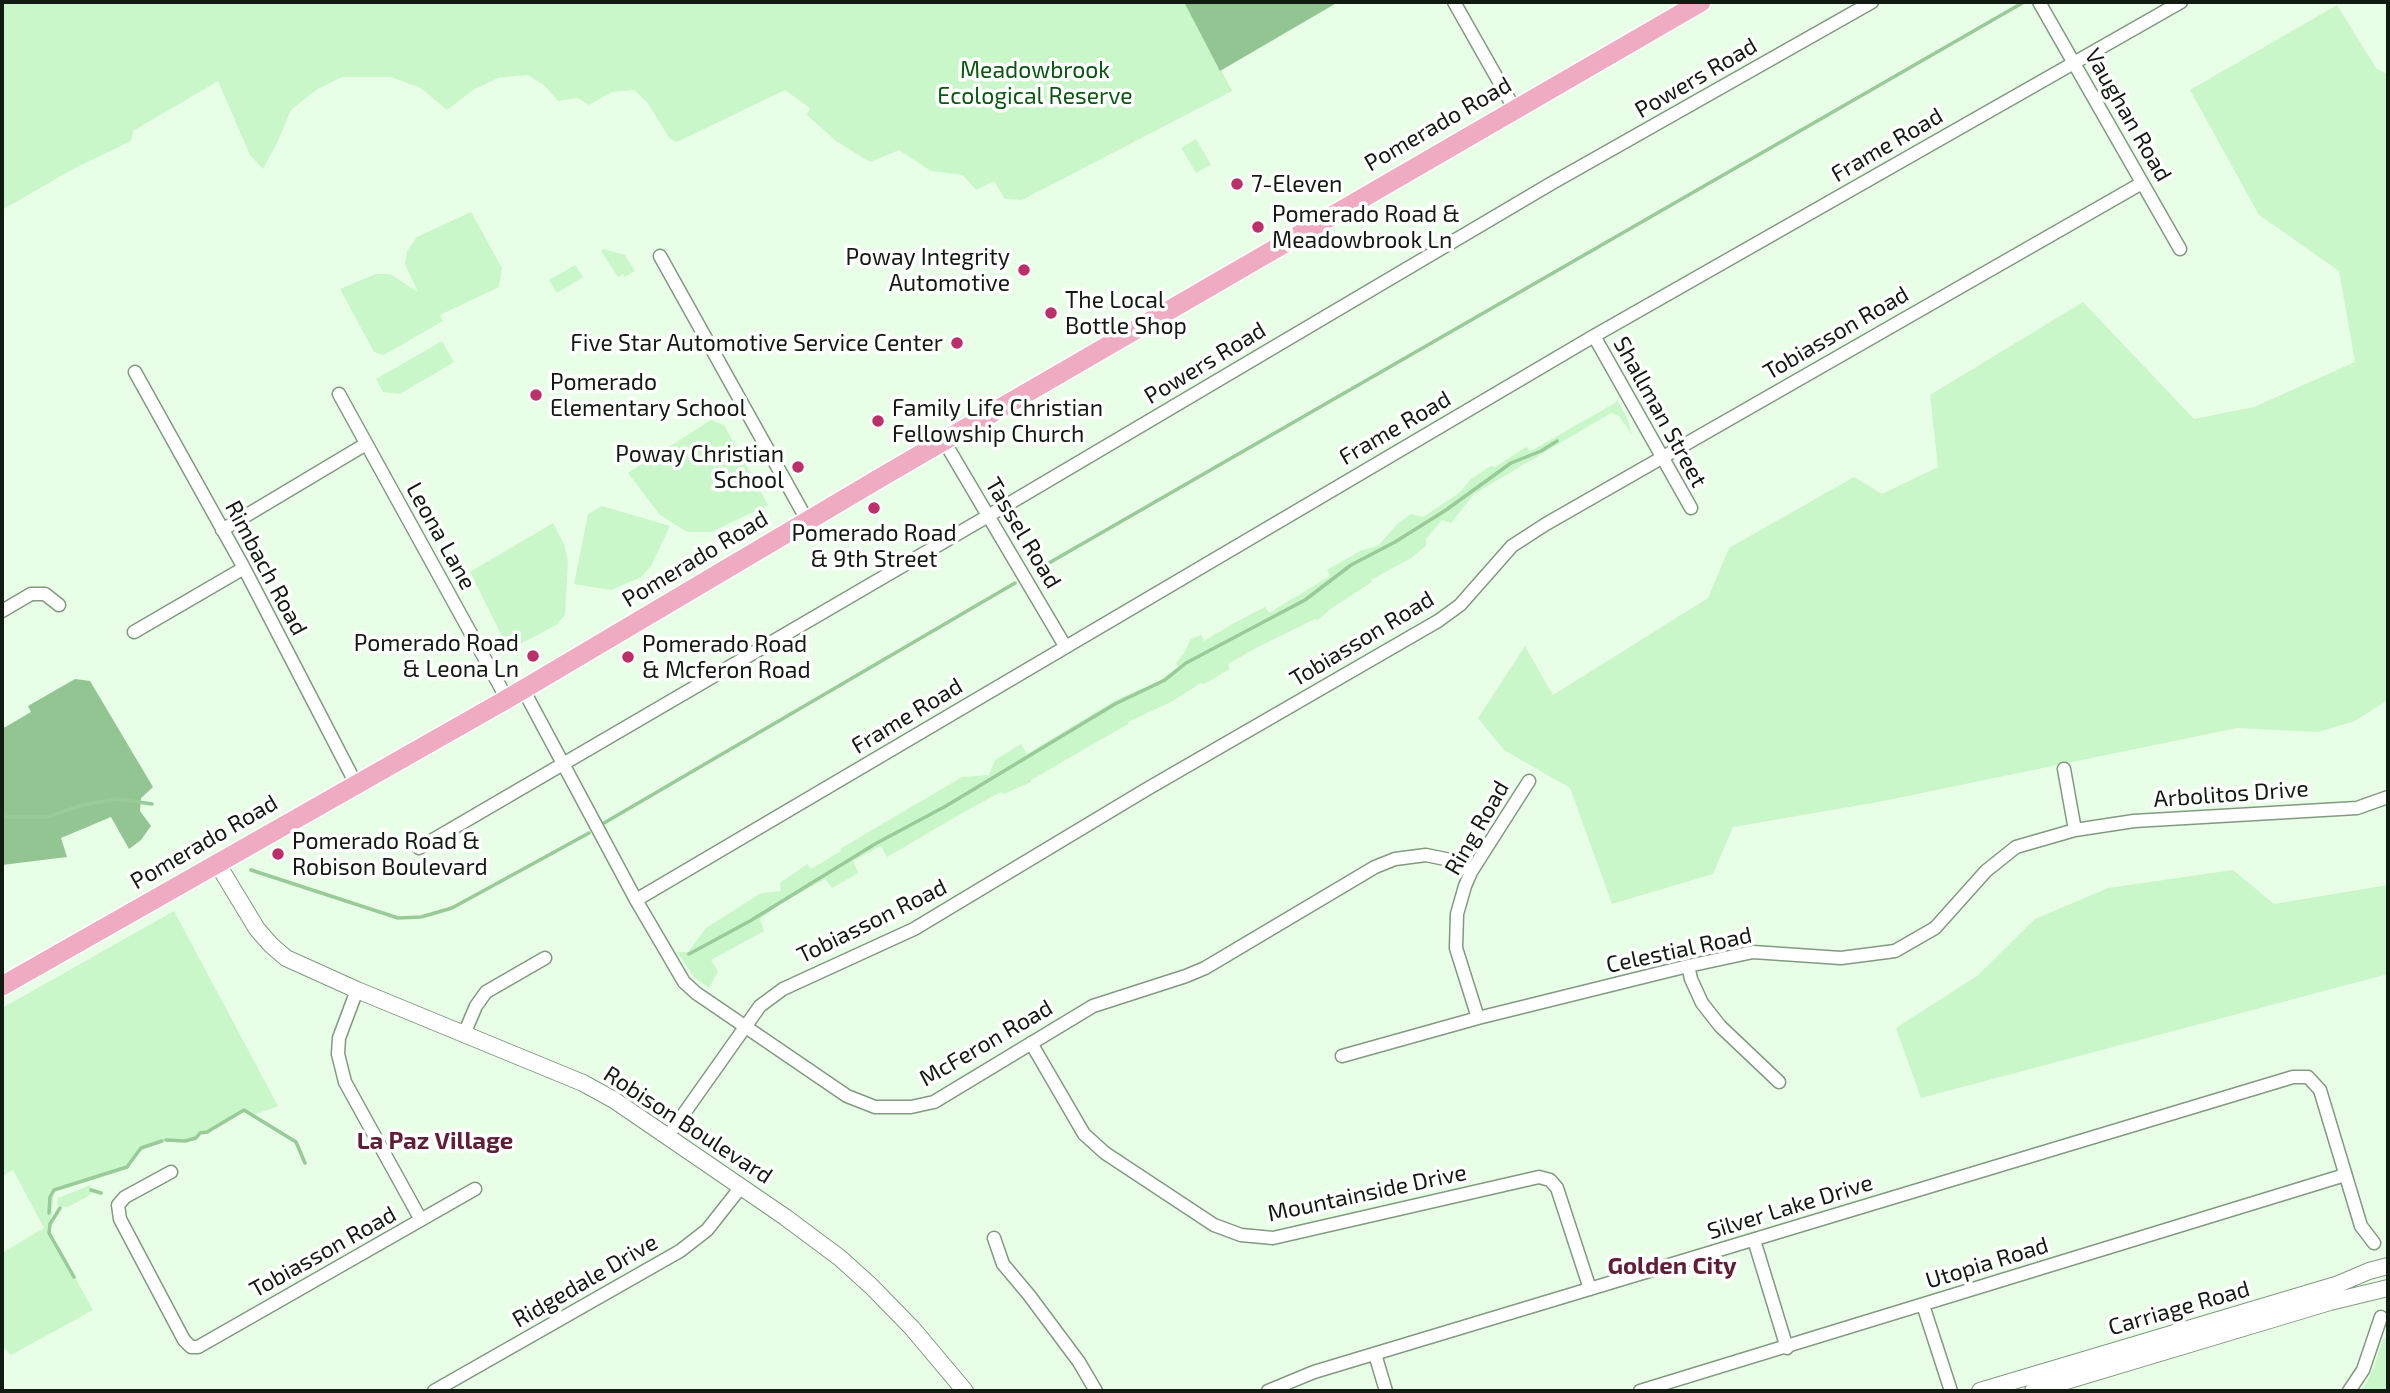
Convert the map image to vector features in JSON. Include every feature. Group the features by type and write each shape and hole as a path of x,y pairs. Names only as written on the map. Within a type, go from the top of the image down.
{"main road":[{"name":"Pomerado Road","path":"2,986 515,694 944,440 1514,108 1702,2"}],"street":[{"path":"1454,2 1514,108"},
{"name":"Powers Road","path":"419,848 1552,183 1872,2"},
{"name":"Vaughan Road","path":"2039,2 2180,249"},
{"name":"Frame Road","path":"636,900 1594,336 2181,2"},
{"name":"Tobiasson Road","path":"668,1136 760,1006 783,989 914,929 1147,789 1438,621 1460,604 1512,547 1662,456 2142,183"},
{"path":"660,256 807,520"},
{"name":"Shallman Street","path":"1594,336 1690,508"},
{"name":"Rimbach Road","path":"135,372 244,568 356,784"},
{"name":"Leona Lane","path":"339,394 515,694"},
{"name":"Tassel Road","path":"944,440 1065,646"},
{"path":"222,530 366,443"},
{"path":"134,632 244,568"},
{"path":"2,611 31,594 46,594 59,605"},
{"name":"McFeron Road","path":"515,694 563,765 684,982 696,993 847,1096 875,1108 911,1107 934,1102 1104,1000 1165,983 1205,968 1375,867 1395,859 1426,855 1455,861 1471,872"},
{"path":"2063,769 2075,830"},
{"name":"Ring Road","path":"1478,1018 1456,948 1457,914 1471,872 1529,781"},
{"name":"Arbolitos Drive","path":"2075,830 2134,821 2357,808 2388,797"},
{"name":"Celestial Road","path":"1342,1056 1478,1018 1688,965 1753,952 1840,958 1895,951 1935,928 1986,871 2016,847 2075,830"},
{"name":"Robison Boulevard","path":"216,863 257,929 286,958 583,1083 614,1100 741,1187 840,1258 871,1286 912,1328 965,1391"},
{"path":"464,1034 476,1006 486,992 545,958"},
{"path":"1688,965 1702,1003 1712,1017 1779,1082"},
{"path":"357,990 339,1038 338,1054 345,1082 421,1220"},
{"name":"Mountainside Drive","path":"1031,1043 1084,1134 1105,1153 1213,1225 1241,1235 1273,1238 1539,1177 1550,1180 1557,1188 1590,1289"},
{"name":"Silver Lake Drive","path":"1269,1391 1314,1372 2293,1077 2308,1077 2320,1090 2345,1174"},
{"name":"Tobiasson Road","path":"171,1172 125,1198 118,1205 120,1219 184,1340 191,1346 198,1347 475,1189"},
{"path":"2345,1174 2361,1226 2374,1243"},
{"name":"Utopia Road","path":"1640,1391 1787,1348 2345,1174"},
{"name":"Ridgedale Drive","path":"434,1391 680,1251 707,1230 741,1187"},
{"path":"995,1238 1003,1264 1079,1362 1096,1391"},
{"path":"1754,1240 1787,1348"},
{"name":"Carriage Road","path":"2033,1391 2327,1295 2388,1266"},
{"name":"Carriage Road","path":"1980,1391 2327,1295 2388,1288"},
{"path":"1923,1305 1951,1391"},
{"path":"2349,1391 2362,1370 2381,1317"},
{"path":"1375,1354 1386,1391"}],"green space":[{"name":"Meadowbrook Ecological Reserve","path":"2,2 1339,2 1221,70 1232,91 1022,200 1005,199 994,181 976,190 963,175 931,171 899,150 870,162 836,141 807,115 810,108 785,90 677,142 670,139 647,102 634,90 612,92 589,105 578,98 558,101 545,86 528,75 498,78 473,90 447,110 421,88 391,77 342,77 316,90 291,110 263,169 250,155 218,81 133,131 131,141 73,169 2,210"},
{"path":"1184,2 1338,2 1220,71"},
{"path":"2337,5 2376,68 2388,75 2388,700 2355,721 2318,732 2237,728 1878,802 1733,827 1713,874 1612,904 1570,788 1504,750 1478,718 1525,646 1553,695 1708,598 1729,548 1854,477 1882,494 1938,467 1930,395 2083,302 2194,419 2254,407 2355,362 2339,271 2259,215 2190,90"},
{"path":"1196,139 1211,165 1196,173 1181,148"},
{"path":"471,212 502,268 499,287 440,315 443,321 384,355 374,352 340,289 376,274 390,274 418,292 405,264 407,251 417,237"},
{"path":"603,249 625,255 635,271 625,277 623,274 618,277 601,251"},
{"path":"575,265 583,277 557,293 549,280"},
{"path":"442,341 454,362 400,394 383,392 376,379"},
{"path":"1617,400 1628,420 1632,435 1619,416 1611,413 1474,494 1451,523 1442,520 1426,539 1426,546 1411,558 1371,580 1372,582 1318,620 1315,619 1256,648 1228,664 1230,669 1173,701 1128,722 1031,782 1004,794 1001,792 887,857 881,846 853,861 858,873 832,888 825,879 782,903 760,919 764,931 711,960 718,971 709,988 694,977 677,952 688,952 706,928 761,893 781,891 780,883 807,864 811,869 962,777 989,775 995,760 1021,744 1027,754 1116,700 1159,681 1178,667 1176,663 1191,639 1201,635 1204,641 1265,607 1269,613 1330,576 1327,570 1360,551 1379,545 1397,524 1411,514 1423,517 1459,493 1471,479 1491,466 1495,467 1526,447 1531,451"},
{"path":"711,420 724,425 768,505 711,532 687,532 660,515 628,473"},
{"path":"602,506 670,526 651,566 641,577 611,590 574,584 588,514"},
{"path":"553,523 564,544 568,561 565,615 556,625 509,650 470,572"},
{"path":"75,679 90,681 153,787 141,798 140,811 151,826 141,840 129,849 111,817 61,838 67,857 2,865 2,729 31,712 28,706"},
{"path":"2233,870 2274,904 2388,885 2388,974 1921,1098 1896,1028 1977,976 2035,919 2108,888"},
{"path":"174,911 278,1106 253,1115 244,1110 207,1132 200,1133 196,1138 185,1141 166,1140 143,1149 127,1167 54,1190 50,1232 93,1310 11,1355 2,1346 2,1253 44,1228 13,1170 2,1176 2,1008"},
{"path":"90,1185 92,1193 85,1198 68,1207 57,1206 58,1198"},
{"path":"2388,1336 2388,1391 2362,1391 2374,1367 2383,1339"}],"waterway":[{"path":"1035,571 2024,2"},
{"path":"689,954 750,921 875,844 946,806 1115,704 1165,680 1186,663 1305,600 1351,565 1395,542 1446,510 1511,463 1541,451 1557,441"},
{"path":"604,823 1015,583"},
{"path":"2,817 47,817 82,805 117,799 152,804"},
{"path":"251,870 398,918 421,917 452,908 589,833"},
{"path":"166,1140 185,1141 196,1138 200,1133 207,1132 244,1110 296,1142 305,1163"},
{"path":"49,1213 50,1197 54,1190 127,1167 141,1148 162,1141"},
{"path":"91,1190 101,1193"},
{"path":"60,1208 50,1224 49,1233 74,1277"}],"place":[{"name":"7-Eleven","path":"1237,184"},
{"name":"Pomerado Road & Meadowbrook Ln","path":"1258,227"},
{"name":"Poway Integrity Automotive","path":"1024,270"},
{"name":"The Local Bottle Shop","path":"1051,313"},
{"name":"Five Star Automotive Service Center","path":"957,343"},
{"name":"Pomerado Elementary School","path":"536,395"},
{"name":"Family Life Christian Fellowship Church","path":"878,421"},
{"name":"Poway Christian School","path":"798,467"},
{"name":"Pomerado Road & 9th Street","path":"874,508"},
{"name":"Pomerado Road & Leona Ln","path":"533,656"},
{"name":"Pomerado Road & Mcferon Road","path":"628,657"},
{"name":"Pomerado Road & Robison Boulevard","path":"278,854"}],"district":[{"name":"La Paz Village","path":"435,1141"},
{"name":"Golden City","path":"1672,1266"}]}
